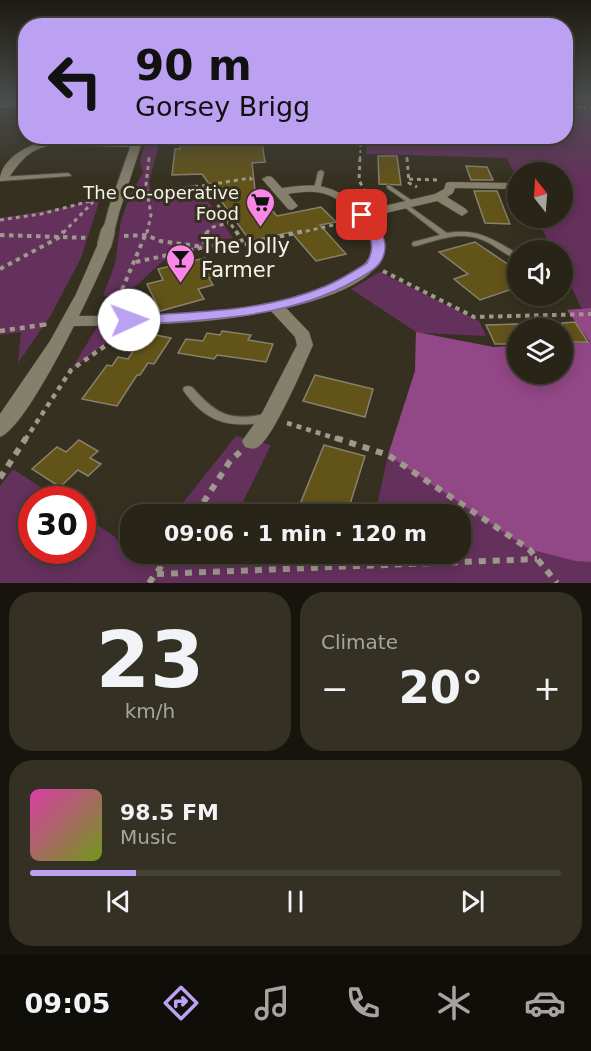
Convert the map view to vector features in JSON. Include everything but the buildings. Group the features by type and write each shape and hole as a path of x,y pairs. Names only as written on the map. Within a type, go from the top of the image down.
{"street":[{"path":"1,178 21,154 42,144"},
{"path":"76,144 98,144"},
{"path":"0,429 39,374 71,321 93,275 137,144"},
{"path":"263,183 280,192 292,206"},
{"path":"367,215 436,197 449,191 450,185 454,184 507,186"},
{"path":"71,321 173,318 274,306 331,289 372,266 379,248 378,238 367,215 341,197 317,189 280,192"},
{"path":"436,197 462,212"},
{"path":"252,441 269,418 304,345 303,336 274,306"}],"lane":[{"path":"317,189 321,172"},
{"path":"1,178 68,175"},
{"path":"389,187 446,236"},
{"path":"416,244 459,233 478,234 507,251"},
{"path":"188,390 204,408 222,420 239,422 269,418"}],"path":[{"path":"204,185 243,245 367,215 359,180 361,144"},
{"path":"108,321 136,262 151,215 146,185 150,153"},
{"path":"406,157 409,183 436,197"},
{"path":"147,195 250,178 263,183"},
{"path":"409,179 450,181 454,184"},
{"path":"0,220 41,214 95,201 120,192"},
{"path":"0,269 58,238 95,201"},
{"path":"204,246 204,234 218,225 228,223"},
{"path":"0,235 103,240 146,234 159,241 204,246"},
{"path":"136,262 204,246 242,241"},
{"path":"224,244 228,251"},
{"path":"372,266 474,316 591,314"},
{"path":"0,331 71,321"},
{"path":"0,478 71,370 121,335"},
{"path":"269,418 388,455 529,549 557,583"},
{"path":"202,504 230,460 252,441"},
{"path":"157,574 537,559"},
{"path":"149,583 164,564"}],"shaded area":[{"path":"573,127 591,127 591,583 0,583 0,486 13,469 39,486 18,486 18,564 96,564 96,524 115,537 120,544 120,564 471,564 471,504 377,504 388,455 415,371 416,332 351,289 380,272 479,321 486,336 422,333 493,347 507,346 507,384 573,384 573,343 590,342 567,310 582,309 573,291 573,240 548,240 541,228 573,228 573,162 509,162 507,158 366,154 367,144 573,144"},
{"path":"145,144 159,144 149,182 151,191 197,184 233,238 210,242 211,247 178,253 178,258 163,261 125,296 103,296 115,264 121,220 131,193 143,173 140,161"},
{"path":"96,198 99,202 81,258 51,315 18,363 21,332 0,335 0,218 68,207"},
{"path":"591,308 591,562 575,561 529,549 471,510 471,504 462,504 388,455 415,371 416,332 493,347 507,346 507,384 573,384 573,343 590,342 567,310"},
{"path":"140,325 111,339 71,370 97,327"},
{"path":"236,436 271,445 242,504 182,504"}],"place":[{"name":"The Co-operative Food","path":"260,228"},
{"name":"The Jolly Farmer","path":"180,284"}],"route":[{"path":"129,320 207,315 274,306 331,289 372,266 376,257 379,248 378,238 362,215"}]}
